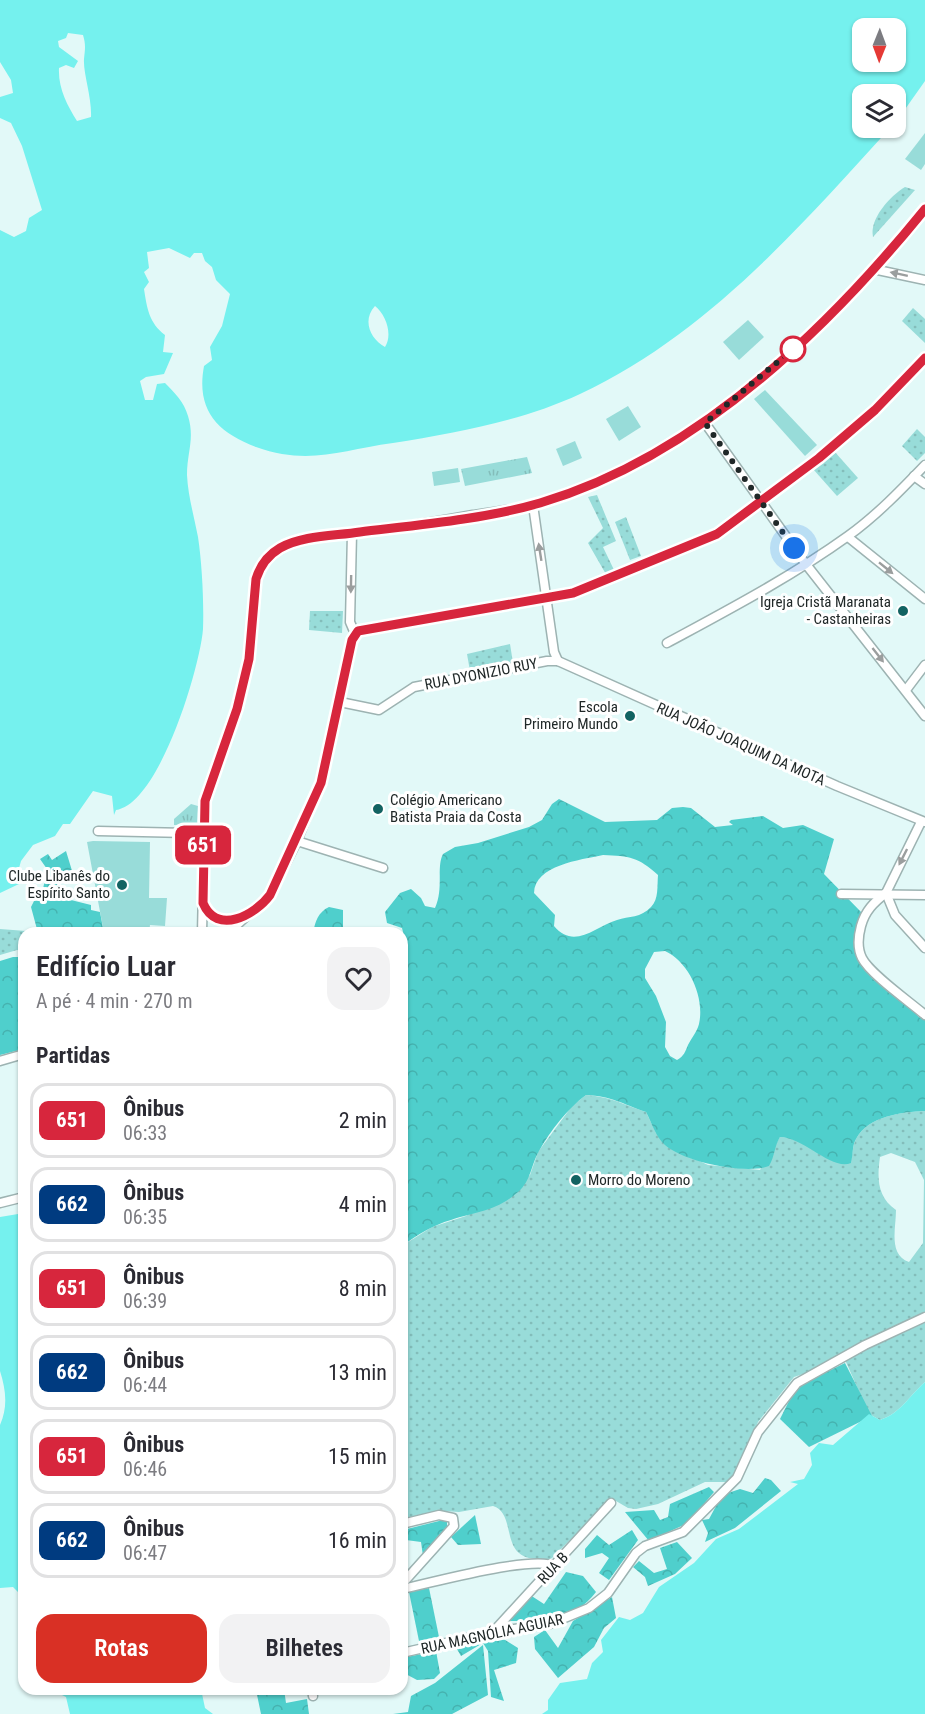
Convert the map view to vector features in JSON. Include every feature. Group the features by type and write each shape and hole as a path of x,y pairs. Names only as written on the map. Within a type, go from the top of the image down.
{"street":[{"path":"202,927 203,850 207,792 237,709 249,659 259,569 272,554 289,544 533,505 610,476 705,423 790,352 873,269 925,209"},
{"path":"873,269 925,280"},
{"path":"352,533 350,622 353,629 358,631 547,599 599,584 717,534 761,503 875,410 925,358"},
{"path":"705,423 806,563 925,716"},
{"path":"667,643 746,600 848,537 877,513 925,465"},
{"path":"914,476 925,484"},
{"path":"533,505 554,652 558,661"},
{"path":"848,537 925,599"},
{"path":"235,927 270,895 297,841 321,783 352,640 358,631"},
{"name":"RUA DYONIZIO RUY","path":"340,702 379,710 414,687 547,661 558,661"},
{"name":"RUA JOÃO JOAQUIM DA MOTA","path":"558,661 923,822"},
{"path":"906,690 925,665"},
{"path":"923,822 886,893 872,904 863,919 859,940 860,953 869,967 925,1015"},
{"path":"98,831 183,833 204,826"},
{"path":"183,833 203,850"},
{"path":"297,841 383,868"},
{"path":"886,893 895,915 925,948"},
{"path":"841,894 925,895"},
{"path":"203,903 210,914 222,920 235,920 252,912"},
{"path":"0,1061 18,1056"},
{"path":"0,1203 18,1198"},
{"name":"RUA MAGNÓLIA AGUIAR","path":"408,1652 493,1632 550,1624 599,1601 636,1553 645,1546 683,1532 737,1478 758,1432 797,1383 866,1344 925,1317"},
{"name":"RUA B","path":"493,1632 611,1503"},
{"path":"408,1523 443,1515 453,1518 454,1526 408,1577"},
{"path":"408,1588 526,1564 541,1562 555,1566"}],"green space":[{"path":"925,133 925,164 921,170 905,159"},
{"path":"905,187 915,190 873,237 877,216 893,196"},
{"path":"913,308 925,319 925,343 902,321"},
{"path":"748,320 764,337 739,360 723,342"},
{"path":"765,390 817,445 805,456 754,399"},
{"path":"628,406 641,427 619,441 606,419"},
{"path":"917,429 925,437 925,453 917,461 902,446"},
{"path":"575,441 582,458 563,466 556,449"},
{"path":"834,451 858,478 837,496 813,469"},
{"path":"527,457 532,473 465,486 461,469"},
{"path":"458,468 460,482 434,486 432,472"},
{"path":"597,495 616,541 603,547 615,572 607,576 588,543 603,528 588,497"},
{"path":"626,517 641,556 630,560 615,522"},
{"path":"310,611 343,611 342,633 309,630"},
{"path":"510,644 513,663 470,671 467,654"},
{"path":"559,799 605,822 657,820 672,808 683,807 691,808 715,827 733,825 729,822 731,820 763,816 783,828 803,825 834,839 824,874 861,912 858,936 867,970 873,979 892,990 919,1017 925,1019 925,1111 896,1114 869,1125 861,1131 855,1142 851,1163 835,1162 798,1142 780,1137 769,1166 746,1169 716,1165 686,1157 665,1145 646,1112 610,1099 586,1095 566,1113 548,1136 536,1156 526,1183 510,1199 494,1207 444,1222 408,1242 408,927 387,923 385,912 400,893 411,889 421,898 425,906 435,908 438,901 443,854 455,847 478,843 529,827 542,820 552,804","holes":["603,855 620,856 645,864 658,875 654,904 643,913 617,920 585,935 569,936 562,933 554,926 555,915 534,893 536,884 542,876 560,865 571,862","665,951 674,956 688,972 700,1003 698,1027 684,1054 677,1060 670,1056 665,1047 666,1022 656,996 645,978 645,969 654,952"]},
{"path":"191,804 198,806 197,825 174,825 174,819"},
{"name":"Clube Libanês do Espírito Santo","path":"87,842 150,842 149,898 167,898 165,926 103,927"},
{"path":"66,851 73,874 67,880 59,878 55,896 91,905 91,910 100,912 103,927 36,927 31,907 34,901 29,892 42,894 47,869 40,859 48,854 52,860"},
{"path":"329,907 343,910 343,927 314,927 322,912"},
{"path":"0,929 18,930 18,950 0,955"},
{"path":"18,957 18,1050 0,1055 0,961"},
{"path":"586,1095 603,1097 646,1112 656,1133 689,1156 708,1165 760,1170 780,1137 798,1141 831,1158 851,1163 856,1139 869,1125 896,1114 925,1111 925,1382 899,1409 880,1420 869,1414 846,1362 832,1359 815,1370 794,1377 758,1422 739,1472 728,1482 705,1482 658,1504 636,1509 628,1508 616,1501 608,1502 549,1559 526,1557 518,1552 513,1544 505,1518 493,1506 459,1512 444,1511 408,1521 408,1242 432,1227 466,1216 530,1175 538,1152 572,1106","holes":["891,1153 915,1162 924,1180 923,1243 909,1262 902,1258 896,1247 896,1210 882,1193 879,1172 880,1157"]},
{"path":"845,1363 872,1416 809,1447 780,1419 796,1387"},
{"path":"765,1478 771,1480 781,1491 735,1528 705,1542 708,1533 702,1520 709,1519 722,1495 740,1489 753,1493"},
{"path":"709,1487 714,1492 688,1523 649,1541 625,1512 654,1510 660,1520 668,1517 670,1504"},
{"path":"475,1515 481,1544 458,1545 451,1537"},
{"path":"447,1519 447,1528 423,1556 421,1542 408,1540 408,1529"},
{"path":"632,1530 638,1540 609,1580 599,1573 609,1558 602,1553 585,1558 585,1549 597,1535 609,1545"},
{"path":"677,1542 692,1558 675,1574 648,1586 645,1577 633,1567 639,1561 654,1573 667,1569 660,1548"},
{"path":"566,1572 583,1576 596,1592 588,1602 578,1609 556,1617 532,1621 508,1621 527,1593 544,1604"},
{"path":"429,1588 439,1637 419,1641 409,1592"},
{"path":"612,1597 616,1618 604,1628 594,1647 558,1678 535,1649 534,1637 545,1630 558,1648 573,1621"},
{"path":"497,1635 518,1648 516,1663 494,1670 504,1701 491,1697 488,1651 483,1643 461,1656 454,1644"},
{"path":"483,1645 488,1695 452,1714 393,1714 408,1712 411,1696 435,1683"},
{"path":"436,1651 440,1673 434,1679 417,1680 408,1675 408,1657"},
{"path":"257,1695 285,1695 286,1703 307,1699 309,1714 261,1714"}],"shaded area":[{"path":"0,0 925,0 925,81 906,108 906,84 852,84 852,138 881,138 821,204 748,276 710,310 669,341 626,369 580,394 535,412 465,430 325,455 292,455 256,447 230,434 220,426 206,407 203,395 204,366 212,360 210,347 222,326 230,294 216,280 212,267 205,261 202,253 194,253 190,258 169,248 147,252 149,268 144,272 149,282 144,289 148,309 155,325 165,335 163,352 173,353 164,374 146,377 140,381 145,400 153,400 157,384 165,383 182,402 190,424 191,439 187,475 202,571 203,629 200,648 174,732 162,760 147,785 132,802 116,810 114,815 112,796 93,791 70,824 63,824 55,836 33,845 21,861 16,879 19,884 0,893 0,230 14,237 26,231 29,218 42,210 22,146 11,123 0,118 0,97 13,93 11,80 0,62","holes":["68,33 83,35 85,42 84,65 91,117 77,121 60,82 59,68 66,65 74,68 78,61 59,47 58,41 66,38","375,306 387,325 388,336 385,347 375,339 368,323"]},
{"path":"18,1214 18,1592 13,1587 0,1588 0,1425 5,1398 0,1371 0,1217"},
{"path":"925,1382 925,1714 542,1714 548,1710 548,1700 560,1683 587,1679 592,1663 603,1652 601,1640 619,1617 630,1620 643,1613 659,1587 694,1563 716,1539 739,1529 798,1484 790,1482 804,1479 812,1465 810,1453 819,1443 833,1445 869,1414 880,1420 894,1413"},
{"path":"62,1695 202,1695 205,1708 213,1714 70,1714 66,1697"}],"bus line":[{"name":"651","path":"925,209 890,252 790,352 712,418 662,449 610,476 541,503 420,525 298,541 272,554 259,569 256,579 249,659 237,709 205,801 204,907 218,919 235,920 258,908 270,895 297,841 321,783 352,640 358,631 535,602 573,593 717,534 819,458 875,410 925,358"}],"place":[{"name":"Igreja Cristã Maranata - Castanheiras","path":"903,611"},
{"name":"Escola Primeiro Mundo","path":"630,716"},
{"name":"Colégio Americano Batista Praia da Costa","path":"378,809"},
{"name":"Clube Libanês do Espírito Santo","path":"122,885"},
{"name":"Morro do Moreno","path":"576,1180"}],"route":[{"path":"793,349 705,423 794,548"}]}
